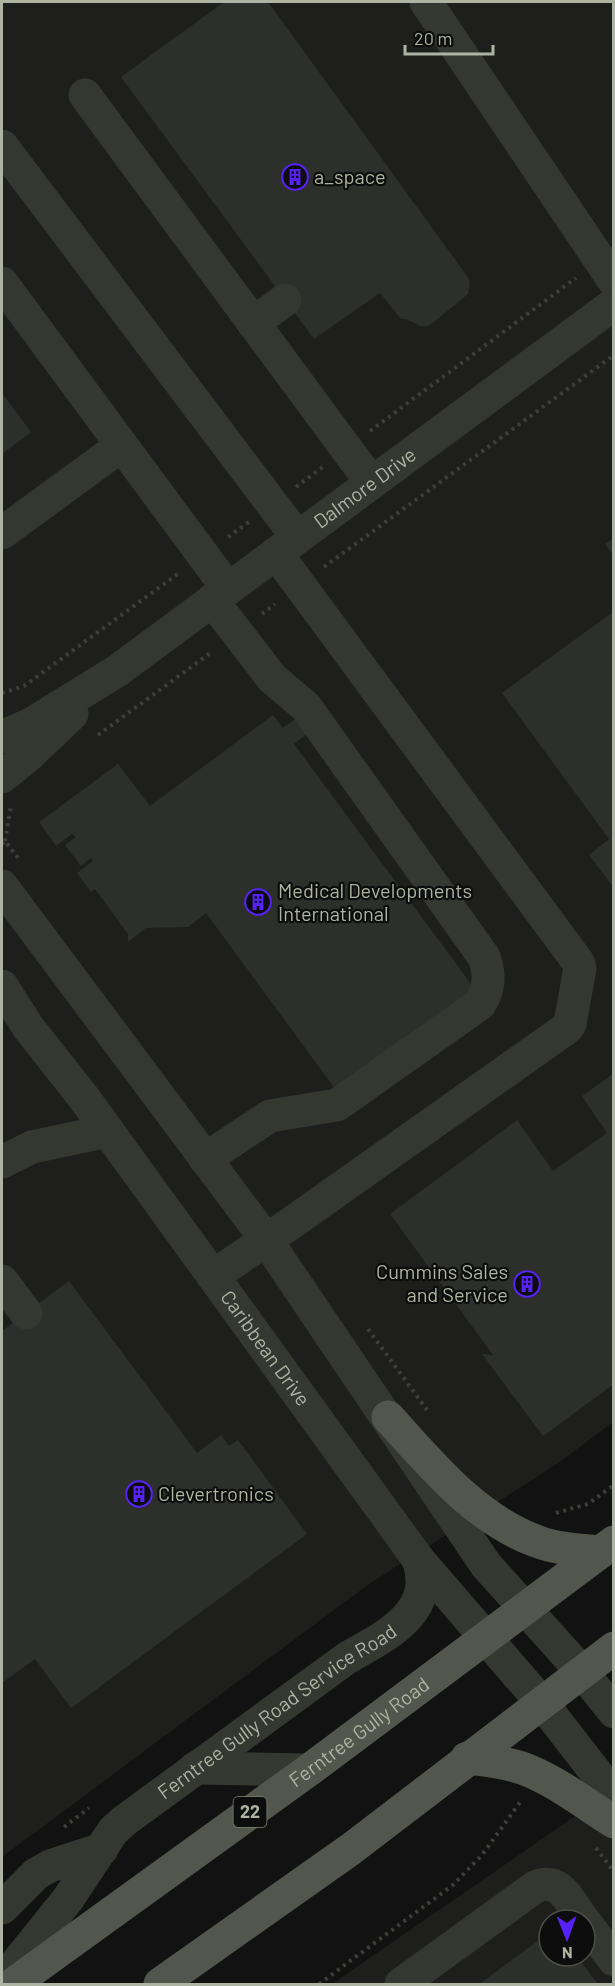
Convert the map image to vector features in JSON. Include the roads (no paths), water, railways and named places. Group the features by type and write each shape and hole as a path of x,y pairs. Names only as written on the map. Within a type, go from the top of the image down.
{"main road":[{"path":"388,1417 452,1486 507,1527 536,1542 566,1549 607,1547"},
{"name":"Ferntree Gully Road","path":"13,1984 309,1770 607,1547"},
{"path":"160,1984 351,1849 467,1758 614,1648"},
{"path":"467,1758 495,1761 535,1773 567,1790 614,1822"}],"street":[{"path":"426,2 607,271"},
{"path":"85,95 371,482"},
{"path":"2,146 273,505 300,585 578,962 580,968 570,1024 567,1028 267,1241 213,1276"},
{"path":"2,283 203,555 237,633 272,678 306,706 484,957 488,973 487,990 480,1004 337,1105 270,1116 205,1159"},
{"path":"253,323 285,300"},
{"name":"Dalmore Drive","path":"2,737 32,724 117,671 614,303"},
{"path":"2,532 121,446"},
{"name":"Dalmore Drive","path":"2,777 47,739 117,671"},
{"path":"2,886 267,1241 486,1565 582,1672 614,1712"},
{"name":"Caribbean Drive","path":"2,987 28,1027 108,1131 418,1559 542,1702 614,1796"},
{"path":"2,1162 32,1148 108,1131"},
{"path":"2,1281 26,1313"},
{"name":"Ferntree Gully Road Service Road","path":"2,1981 50,1922 124,1821 347,1658 383,1638 404,1622 418,1602 422,1587 418,1559"},
{"path":"195,1768 309,1770"},
{"path":"2,1908 36,1874 50,1866 102,1849"},
{"path":"401,1984 535,1887 544,1883 559,1888 574,1908"},
{"path":"597,1938 614,1960"}],"place":[{"name":"a_space","path":"295,177"},
{"name":"Medical Developments International","path":"258,902"},
{"name":"Cummins Sales and Service","path":"527,1284"},
{"name":"Clevertronics","path":"139,1494"}]}
